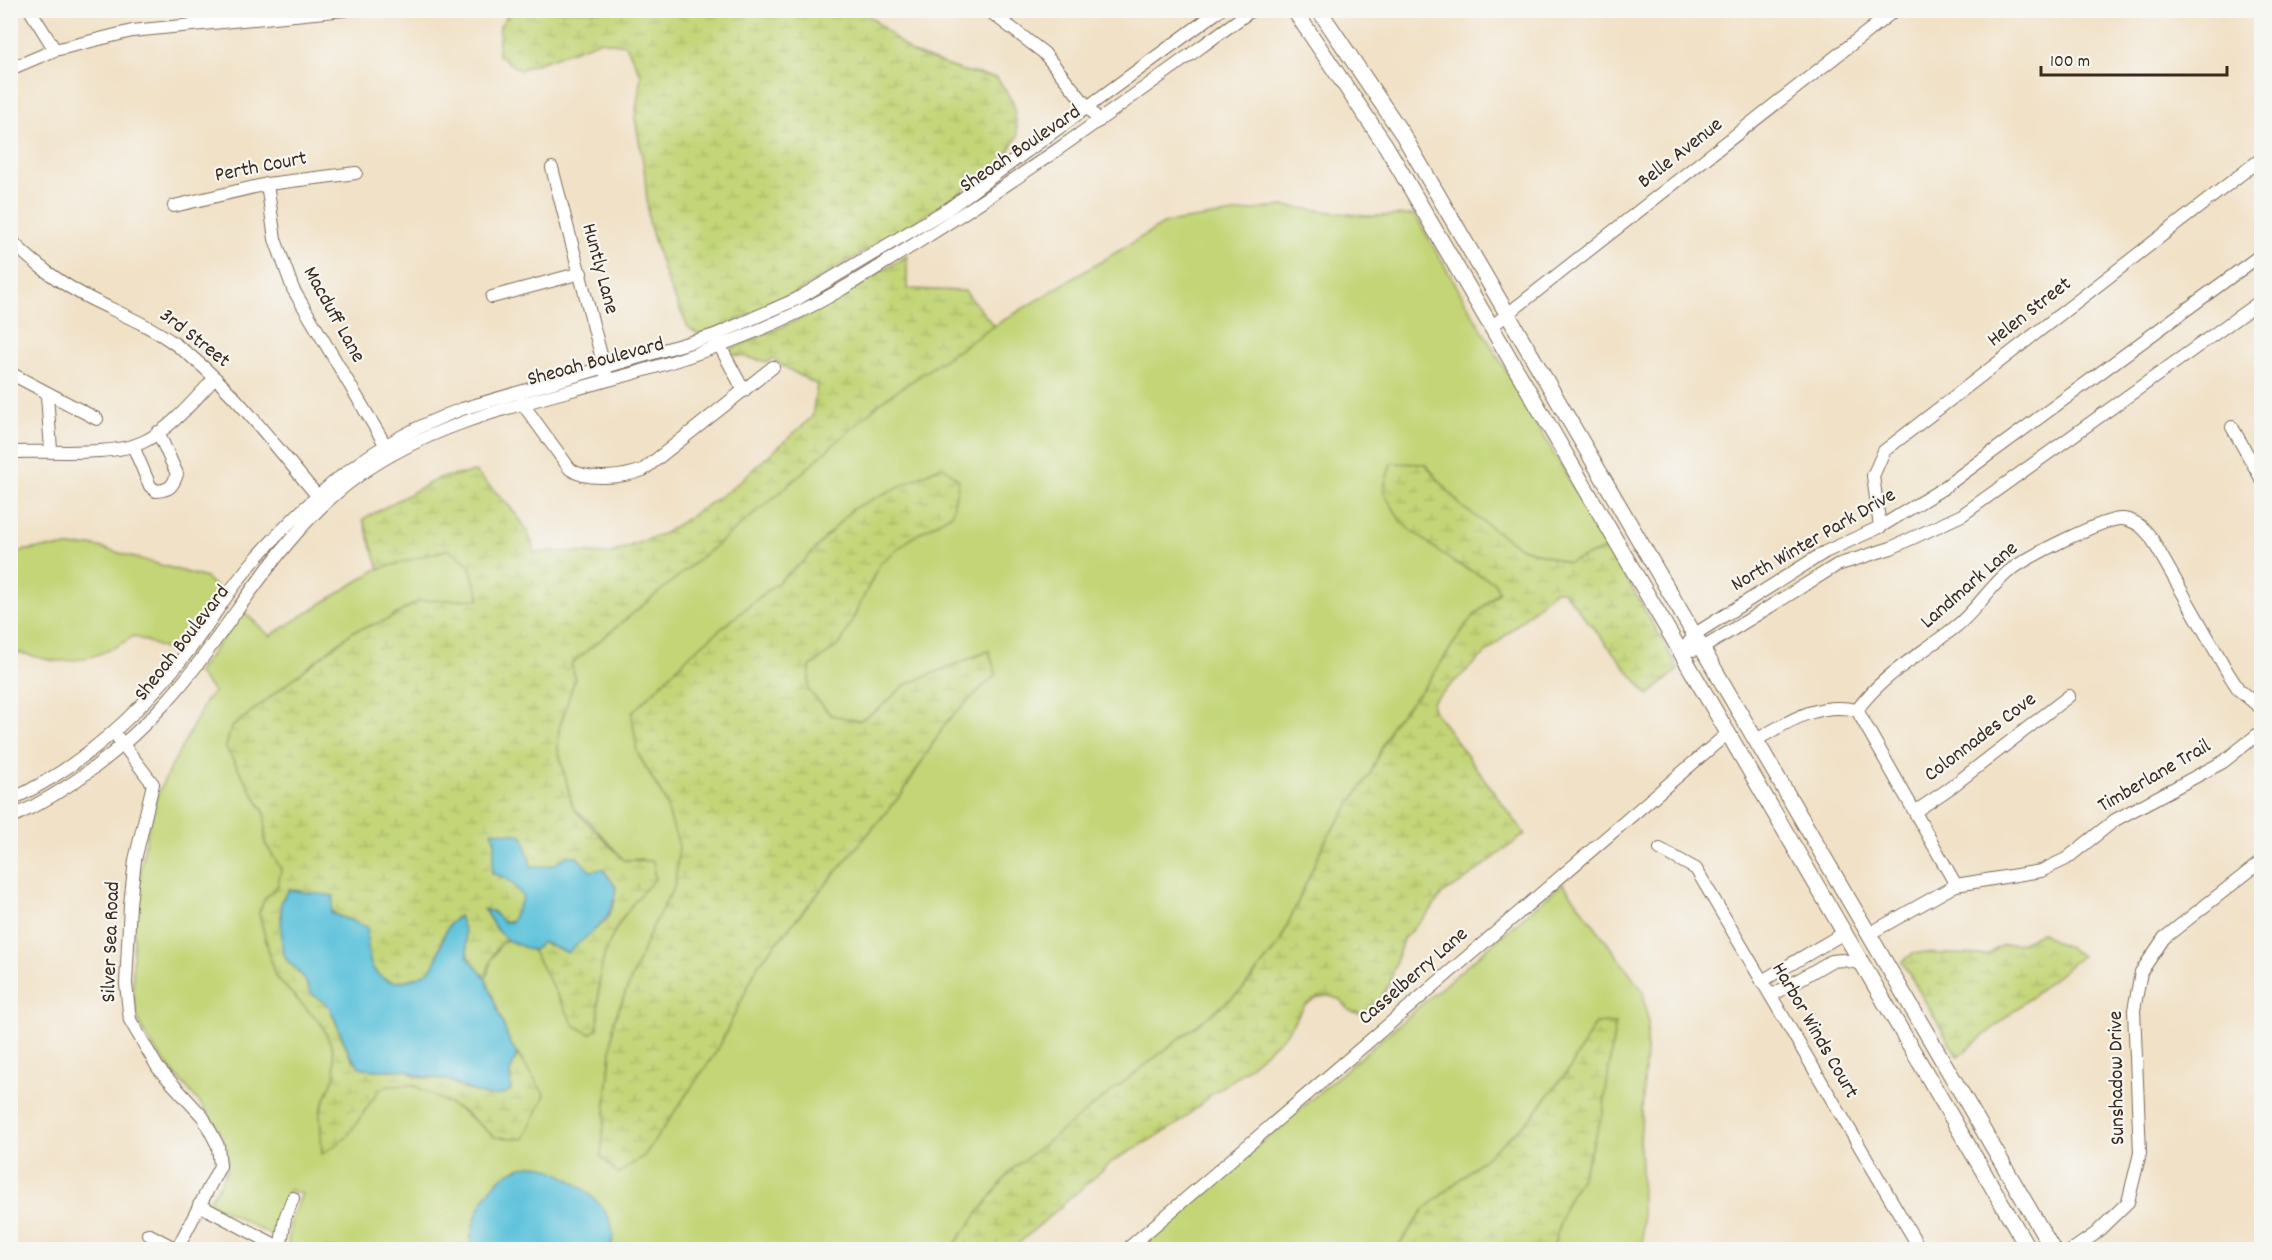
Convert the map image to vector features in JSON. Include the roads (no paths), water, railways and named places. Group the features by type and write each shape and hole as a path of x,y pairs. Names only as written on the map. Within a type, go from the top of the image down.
{"main road":[{"path":"1294,10 1386,146 2029,1250"},
{"path":"1319,10 1395,122 2053,1250"},
{"path":"1523,383 1564,411"},
{"path":"1829,908 1855,931 1869,934"},
{"path":"1844,933 1865,944 1884,960"}],"street":[{"path":"30,10 55,50"},
{"path":"10,69 55,50 132,31 345,10"},
{"path":"988,10 1044,53 1089,105 1099,121"},
{"name":"Sheoah Boulevard","path":"10,800 65,770 114,733 160,687 251,564 320,500 358,476 388,449 425,423 462,408 604,367 717,341 797,299 948,209 1220,10"},
{"name":"Sheoah Boulevard","path":"388,449 522,403 608,381 801,312 951,221 1099,121 1252,10"},
{"name":"Belle Avenue","path":"1491,327 1895,10"},
{"name":"Helen Street","path":"1880,527 1873,476 1884,451 2262,158"},
{"name":"Huntly Lane","path":"552,168 608,381"},
{"name":"Perth Court","path":"174,206 267,184 356,173"},
{"name":"Macduff Lane","path":"267,184 275,239 293,289 388,449"},
{"name":"3rd Street","path":"10,239 51,274 88,297 140,322 175,344 215,378 320,500"},
{"name":"North Winter Park Drive","path":"1681,653 1695,634 1826,552 1880,527 1942,489 2262,254"},
{"path":"492,297 581,273"},
{"name":"North Winter Park Drive","path":"1681,653 1703,648 1837,565 1891,548 1962,514 2262,300"},
{"path":"717,341 744,391"},
{"path":"522,403 570,469 586,477 634,474 643,470 773,367"},
{"path":"10,373 47,395 97,419"},
{"path":"10,452 113,450 133,446 158,432 215,378"},
{"path":"47,395 51,450"},
{"path":"2232,427 2262,480"},
{"path":"133,446 150,486 156,491 166,490 174,485 177,474 158,432"},
{"name":"Sheoah Boulevard","path":"10,818 67,787 122,744 167,701 256,581 320,500"},
{"name":"Landmark Lane","path":"1857,710 1886,676 1956,627 2007,573 2028,558 2103,524 2120,519 2144,528 2239,690 2262,709"},
{"name":"Colonnades Cove","path":"1916,811 1950,788 2069,696"},
{"path":"1756,740 1812,710 1840,706 1857,710 1956,885"},
{"name":"Timberlane Trail","path":"1869,934 1956,885 2041,872 2066,859 2115,820 2223,762 2262,731"},
{"name":"Silver Sea Road","path":"114,733 153,784 135,860 130,904 126,984 130,1020 158,1068 203,1117 218,1146 220,1166 177,1249 148,1234"},
{"name":"Casselberry Lane","path":"1126,1250 1728,733"},
{"name":"Harbor Winds Court","path":"1660,849 1696,869 1916,1242 1916,1250"},
{"name":"Sunshadow Drive","path":"2072,1250 2096,1234 2128,1202 2140,1153 2134,1010 2141,972 2164,938 2262,861"},
{"path":"1762,981 1844,933"},
{"path":"1798,960 1807,975"},
{"path":"1771,996 1831,962 1842,960 1862,964"},
{"path":"199,1205 280,1249 285,1218 293,1198"}],"water":[{"path":"492,831 523,835 531,866 551,865 568,855 577,857 590,871 603,869 616,887 614,900 606,918 568,953 542,942 533,951 507,940 496,929 484,909 493,912 503,922 511,922 523,898 511,882 492,873 495,842"},
{"path":"289,890 334,896 331,913 367,927 368,951 372,966 382,978 393,982 412,979 424,974 432,967 446,932 459,916 465,933 468,957 486,979 510,1043 517,1054 510,1072 511,1090 495,1096 480,1094 445,1079 418,1076 406,1070 374,1070 360,1067 350,1055 329,1006 312,994 303,977 286,959 282,948 281,901"},
{"path":"538,1165 578,1185 603,1209 610,1222 613,1236 609,1249 472,1249 473,1226 477,1213 490,1190 508,1173 521,1167"}]}
